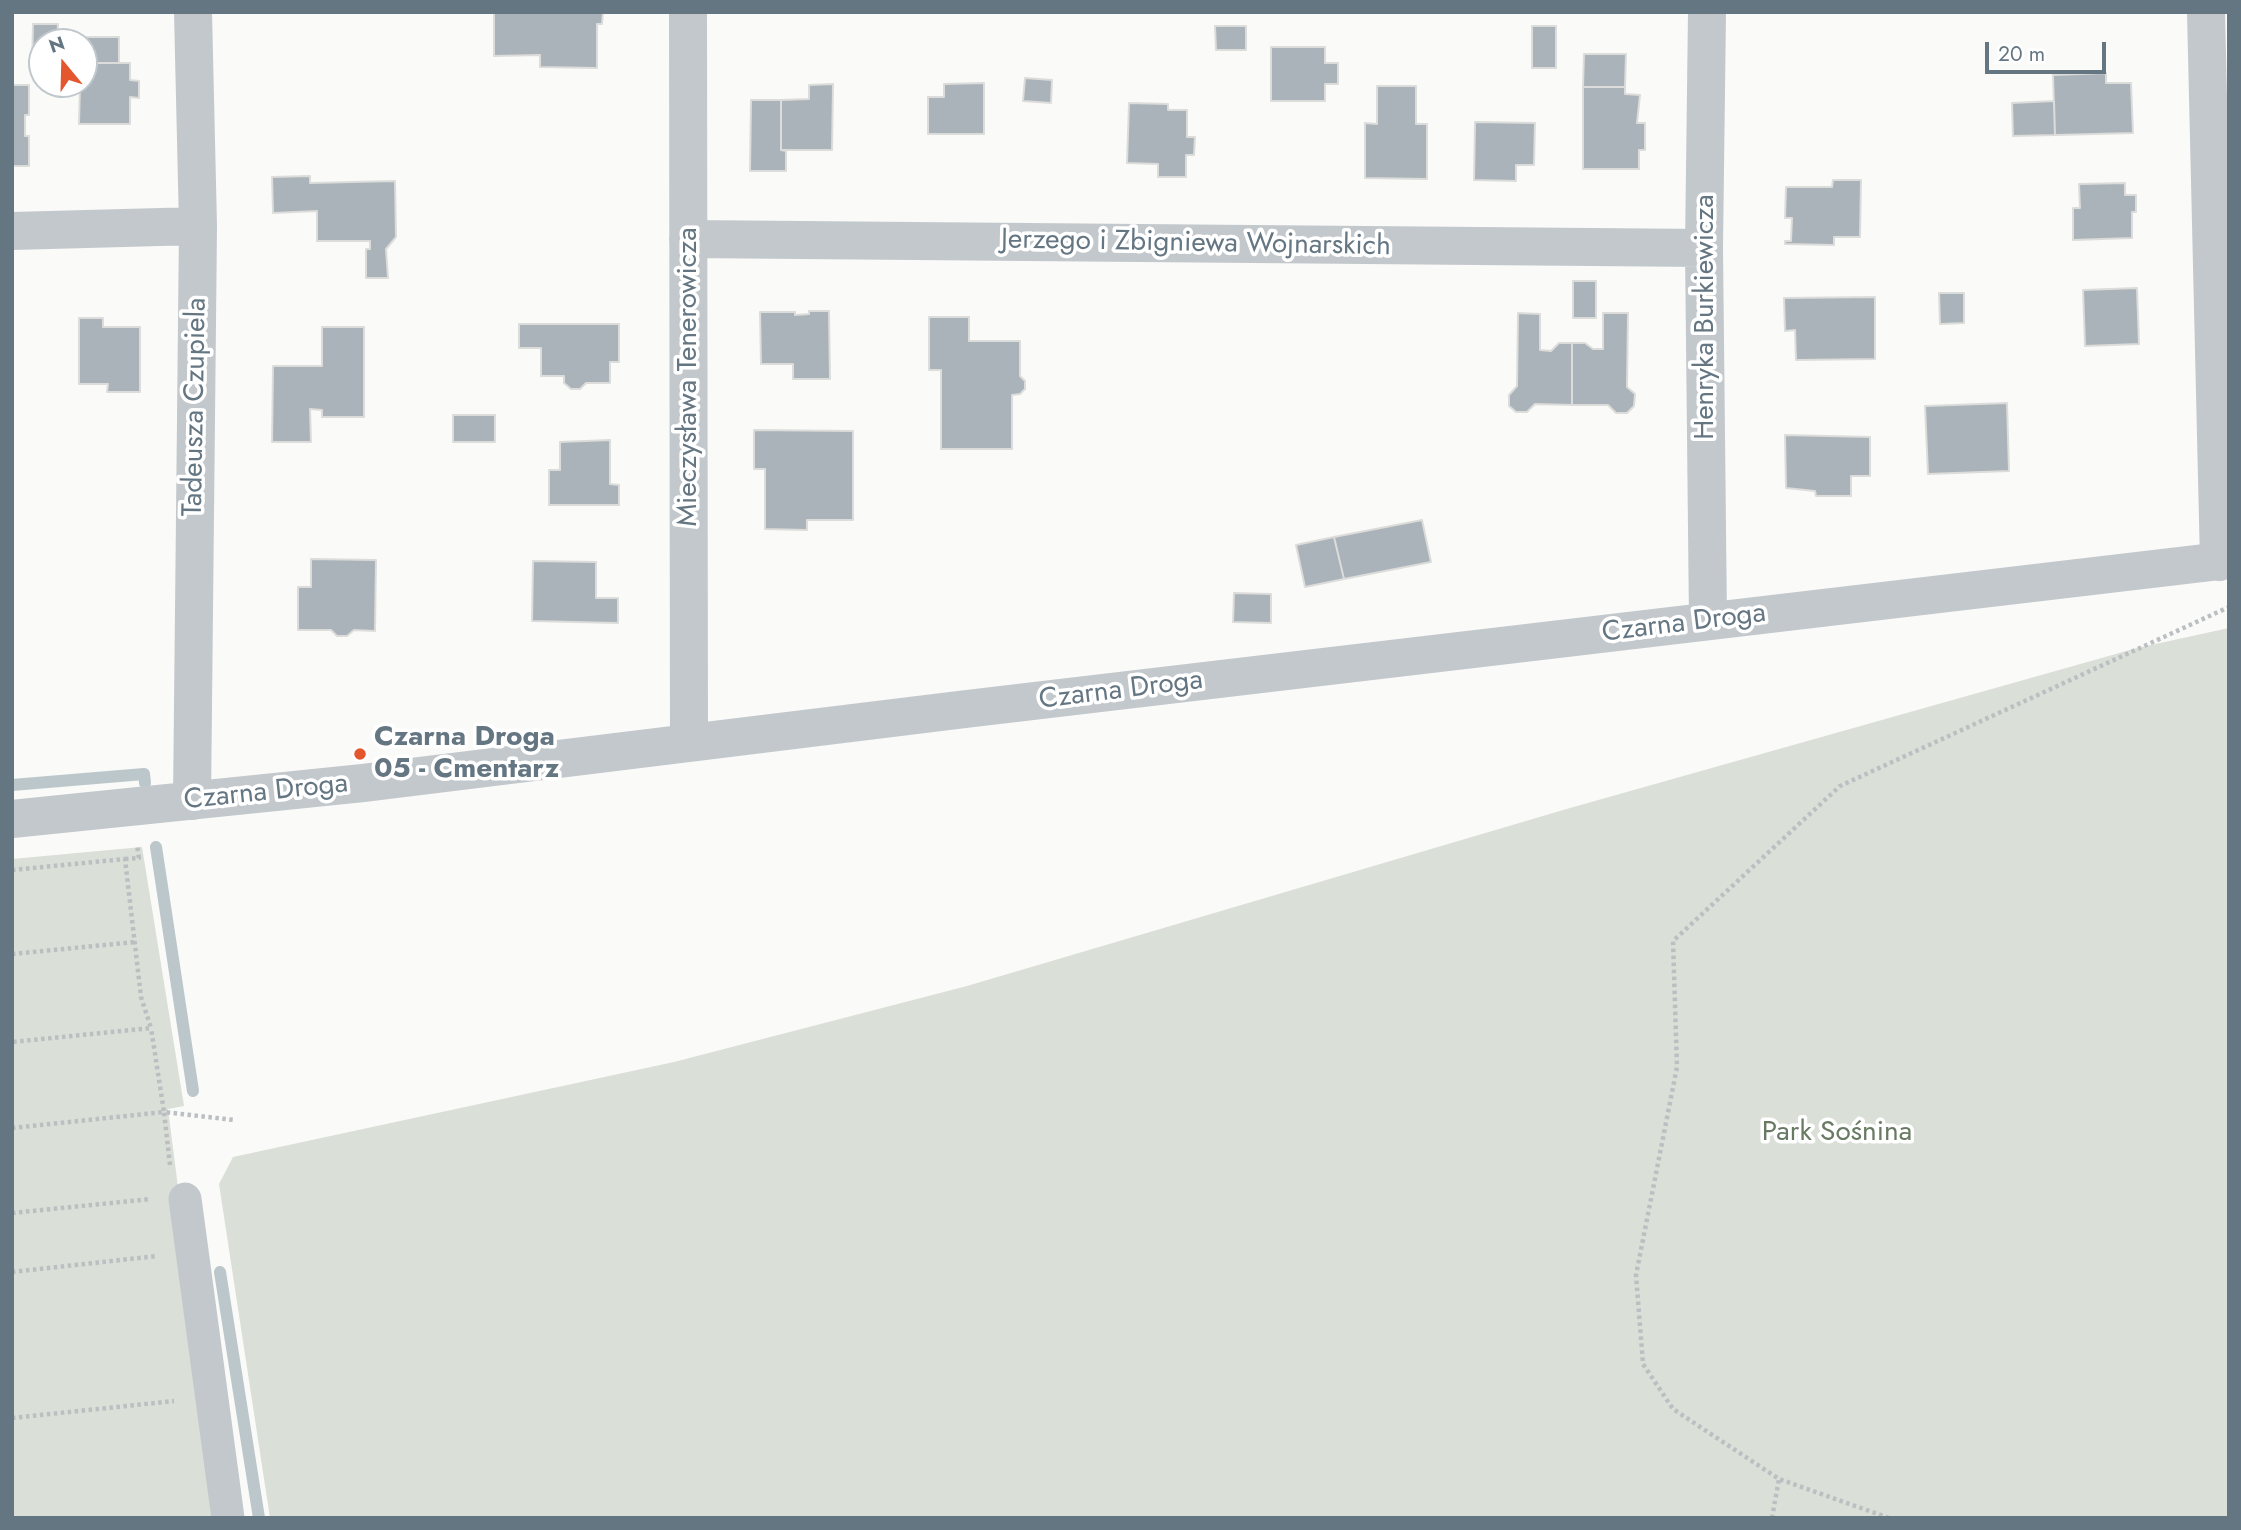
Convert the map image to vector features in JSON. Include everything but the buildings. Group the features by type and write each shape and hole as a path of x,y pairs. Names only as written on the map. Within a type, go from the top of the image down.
{"street":[{"name":"Tadeusza Czupiela","path":"192,801 198,226 193,12"},
{"name":"Mieczysława Tenerowicza","path":"688,12 689,743"},
{"name":"Henryka Burkiewicza","path":"1707,12 1704,248 1708,621"},
{"path":"2206,12 2224,561"},
{"path":"12,231 198,226"},
{"name":"Jerzego i Zbigniewa Wojnarskich","path":"688,239 1704,248"},
{"name":"Czarna Droga","path":"12,820 363,783 2224,561"},
{"path":"172,1190 193,1252 228,1518"}],"path":[{"path":"1889,1518 1779,1479 1673,1409 1643,1364 1636,1275 1677,1067 1673,941 1840,786 2229,607"},
{"path":"12,870 139,858 136,835"},
{"path":"12,1213 172,1190 151,1028 141,997 125,859"},
{"path":"12,954 135,942"},
{"path":"12,1042 151,1028"},
{"path":"12,1128 164,1112 234,1119"},
{"path":"12,1272 193,1252"},
{"path":"12,1418 213,1397"},
{"path":"1772,1518 1779,1479"}],"green space":[{"name":"Park Sośnina","path":"2229,628 2229,1518 270,1518 219,1184 233,1157 674,1062 967,986 1570,808 2137,648"},
{"path":"142,847 184,1106 168,1109 179,1195 239,1518 12,1518 12,859"}],"waterway":[{"path":"12,785 144,774 145,783"},
{"path":"156,847 193,1091"},
{"path":"220,1272 259,1518"}],"place":[{"name":"Czarna Droga 05 - Cmentarz","path":"360,754"}]}
